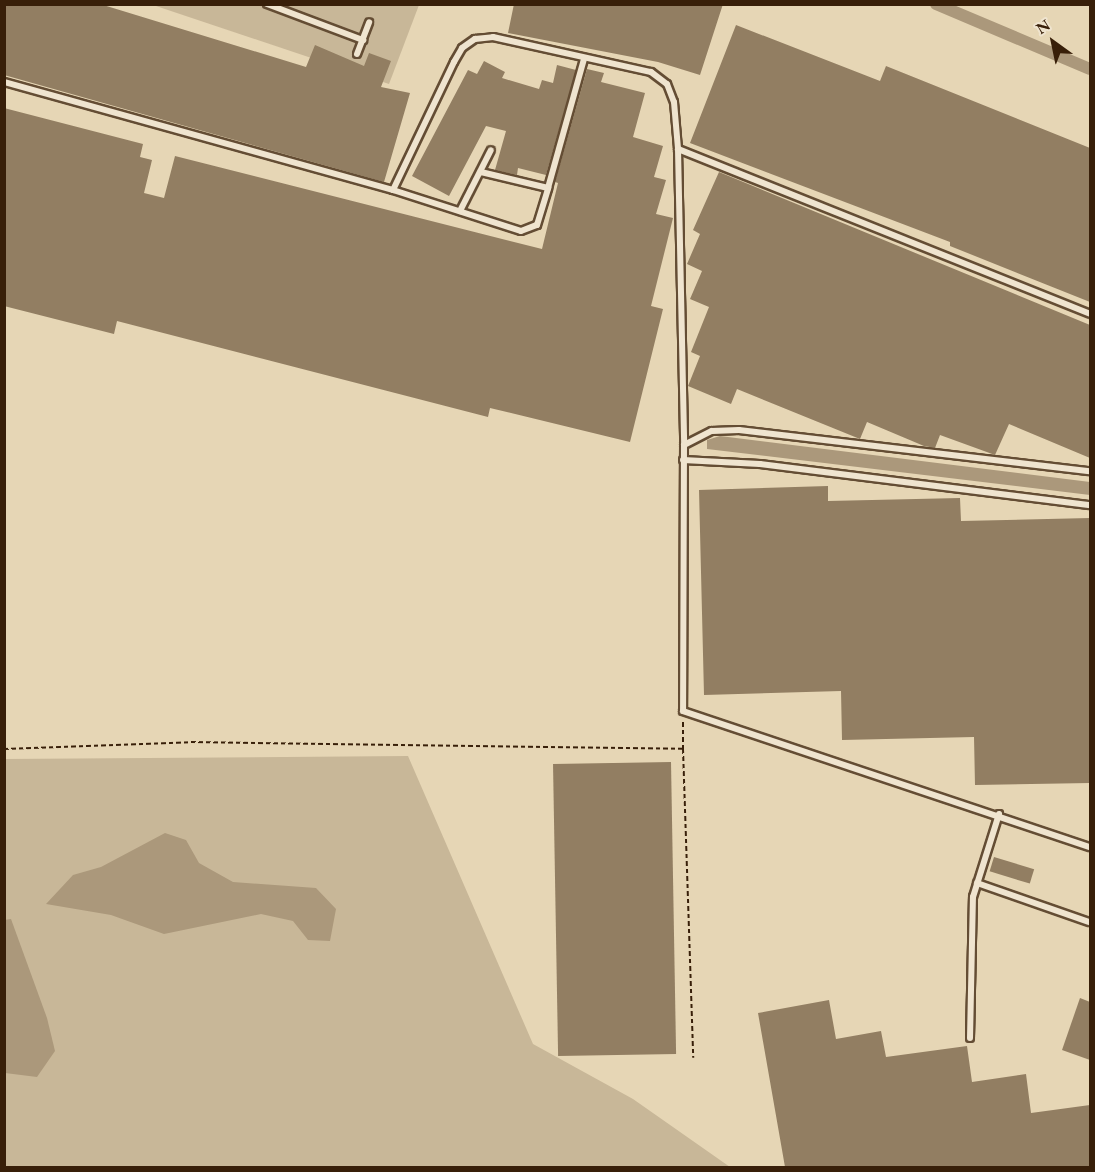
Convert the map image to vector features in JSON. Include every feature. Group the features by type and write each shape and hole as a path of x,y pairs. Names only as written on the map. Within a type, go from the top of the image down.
{"lane":[{"path":"267,4 363,40"},
{"path":"357,54 369,22"},
{"path":"393,190 454,62 462,48 475,39 493,37 651,72 667,84 674,102 678,149 684,445 683,711 999,814 1090,847"},
{"path":"4,82 530,230 537,225 584,59"},
{"path":"678,149 1090,314"},
{"path":"460,211 491,150"},
{"path":"481,171 548,188"},
{"path":"684,445 712,430 740,430 1090,471"},
{"path":"683,460 760,464 1090,505"},
{"path":"970,1038 972,908 977,883 999,814"},
{"path":"977,883 1090,924"}],"path":[{"path":"683,711 693,1058"},
{"path":"4,749 191,742 683,749"}],"shaded area":[{"path":"153,5 419,5 389,84"},
{"path":"720,436 1090,482 1090,495 707,449 707,440"},
{"path":"408,756 533,1044 633,1099 730,1167 5,1167 4,759"},
{"path":"165,833 186,840 199,863 233,882 316,888 336,909 330,941 308,940 293,921 261,914 164,934 111,915 46,904 73,875 101,867"},
{"path":"11,919 47,1018 55,1051 37,1077 5,1073 4,920"}],"building":[{"path":"4,4 100,4 306,67 315,45 364,66 369,53 391,61 381,87 410,93 384,182 4,75"},
{"path":"514,4 723,4 700,75 658,62 508,33"},
{"path":"736,25 880,81 886,66 1090,148 1090,302 950,246 950,242 690,143"},
{"path":"484,61 505,72 502,78 539,89 542,80 553,83 557,65 576,70 546,175 518,168 517,175 495,170 506,131 486,126 449,196 412,176 468,70 477,74"},
{"path":"587,69 604,73 601,82 645,93 633,137 663,146 654,177 666,180 656,214 673,218 651,306 663,309 630,442 490,408 488,417 117,321 114,334 4,306 4,108 143,144 140,157 152,160 144,193 164,198 175,156 542,249 558,183 555,182"},
{"path":"719,172 1090,325 1090,458 1009,424 995,455 940,435 935,448 924,446 867,422 860,439 737,389 731,404 688,386 700,356 691,352 709,307 690,299 702,271 687,264 700,234 693,230"},
{"path":"828,486 828,501 960,498 961,521 1090,518 1090,783 975,785 974,737 842,740 841,691 704,695 699,490"},
{"path":"671,762 676,1054 558,1056 553,764"},
{"path":"994,857 1034,869 1030,884 990,871"},
{"path":"1080,998 1090,1002 1090,1060 1062,1050"},
{"path":"829,1000 836,1039 881,1031 886,1057 967,1046 972,1082 1026,1074 1031,1113 1090,1105 1090,1167 785,1167 758,1013"}],"waterway":[{"path":"936,4 1090,69"}]}
